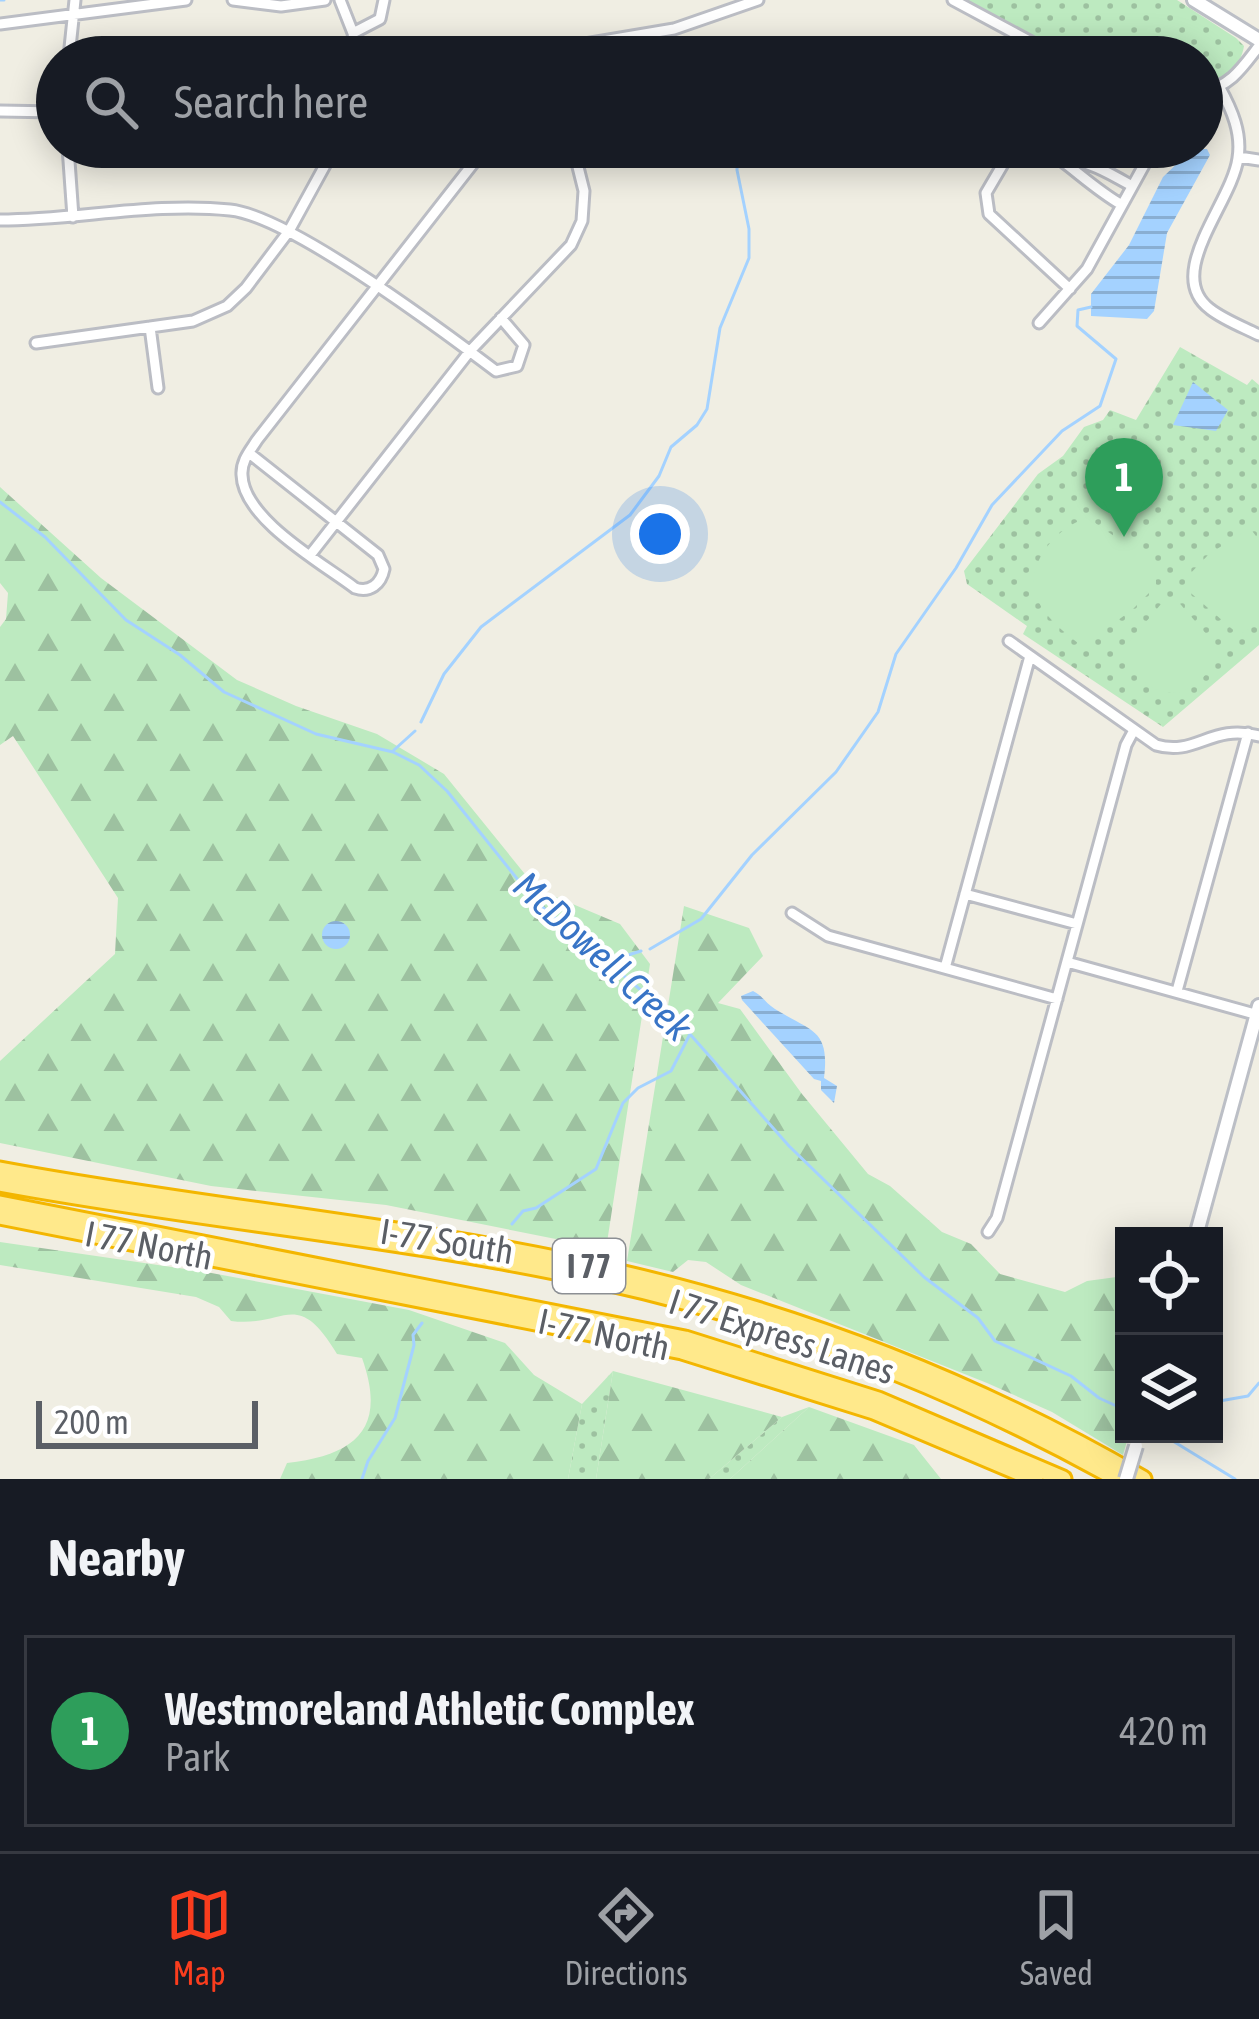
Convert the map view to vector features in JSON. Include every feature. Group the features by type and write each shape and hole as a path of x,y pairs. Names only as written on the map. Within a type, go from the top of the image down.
{"highway":[{"name":"I-77 South","path":"0,1170 489,1247 688,1290 806,1326 920,1369 1030,1419 1143,1479"},
{"name":"I 77 Express Lanes","path":"0,1183 507,1262 665,1296 878,1365 1122,1479"},
{"name":"I 77 Express Lanes","path":"0,1204 607,1321 763,1361 916,1414 1063,1479"},
{"name":"I 77 North","path":"0,1216 299,1274"},
{"path":"299,1274 380,1277"},
{"name":"I-77 North","path":"299,1274 585,1329 721,1361 874,1411 1035,1479"}],"street":[{"path":"71,36 75,0"},
{"path":"0,23 186,0"},
{"path":"233,0 281,6 325,0"},
{"path":"340,0 353,36"},
{"path":"353,33 380,19 383,0"},
{"path":"715,0 722,13"},
{"path":"632,36 674,29 758,0"},
{"path":"953,0 1020,36"},
{"path":"1194,0 1259,43 1237,75 1223,86"},
{"path":"1223,94 1234,114 1239,157 1232,187 1191,274 1192,286 1208,309 1259,335"},
{"path":"0,111 36,112"},
{"path":"1239,157 1259,160"},
{"path":"70,168 73,217"},
{"path":"36,343 202,319 227,306 289,232 324,168"},
{"path":"249,452 382,561 379,582 368,589 355,588 311,554 252,506 242,474 249,452 470,168"},
{"path":"311,554 470,352 556,266 577,235 584,191 578,168"},
{"path":"1001,168 986,193 988,214 1070,289"},
{"path":"1071,168 1092,188 1122,205"},
{"path":"1097,168 1132,186"},
{"path":"1040,323 1087,269 1142,168"},
{"path":"0,220 231,210 289,232 496,371 517,366 524,345 501,318"},
{"path":"150,327 158,388"},
{"path":"1009,641 1156,745 1171,749 1231,730 1254,734 1177,992"},
{"path":"945,968 1030,656"},
{"path":"988,1232 997,1218 1134,730"},
{"path":"965,894 1077,924"},
{"path":"792,913 821,934 1057,999"},
{"path":"1067,962 1258,1012 1198,1227"},
{"path":"1122,1479 1137,1443"}],"green space":[{"path":"964,0 1177,0 1244,46 1239,61 1223,76 1223,36 1029,36"},
{"path":"1180,347 1247,385 1252,379 1259,385 1259,645 1163,727 1023,634 1027,626 967,584 964,571 1038,474 1063,456 1084,427 1103,420 1110,410 1136,420"},
{"path":"0,487 101,578 237,680 377,734 444,774 537,889 620,924 650,964 606,1249 386,1205 211,1186 0,1143 0,1061 115,954 118,898 13,736 0,745 0,627 6,619 8,593 0,583"},
{"path":"1088,518 1130,547 1156,574 1156,586 1082,646 1045,612 1034,585 1046,548 1065,529"},
{"path":"1250,528 1259,540 1259,623 1239,635 1185,588 1185,579 1209,554"},
{"path":"1166,598 1175,598 1222,652 1197,683 1171,693 1146,683 1120,653"},
{"path":"684,906 749,928 763,956 718,1003 740,1009 868,1174 890,1186 942,1232 971,1244 1000,1274 1065,1292 1087,1281 1115,1277 1115,1443 1126,1443 1123,1455 1052,1412 741,1285 706,1262 688,1260 673,1272 627,1261"},
{"path":"0,1242 206,1272 409,1310 505,1343 534,1375 582,1404 568,1479 280,1479 287,1463 332,1453 360,1434 371,1403 362,1358 337,1354 323,1333 300,1316 231,1321 219,1307 196,1297 0,1265"},
{"path":"613,1371 596,1479 568,1479 582,1404"},
{"path":"613,1371 782,1417 709,1479 596,1479"},
{"path":"809,1407 730,1479 709,1479 782,1417"},
{"path":"809,1407 914,1445 941,1479 730,1479"}],"water":[{"path":"1172,168 1203,168 1167,233 1154,311 1147,319 1091,316 1091,294 1129,245 1163,177"},
{"path":"1193,382 1228,410 1216,431 1173,425"},
{"path":"336,921 346,925 350,935 346,945 336,949 326,945 322,935 326,925"},
{"path":"753,991 816,1034 824,1050 824,1078 837,1086 834,1103 821,1090 821,1081 814,1079 742,1000 741,996"}],"waterway":[{"path":"421,722 444,674 481,627 630,515 659,476 671,447 697,425 707,409 720,328 749,258 749,229 737,168"},
{"path":"650,949 701,919 752,855 836,772 878,712 896,654 956,568 992,505 1062,431 1100,406 1116,359 1077,326 1078,310 1091,307"},
{"name":"McDowell Creek","path":"0,502 45,537 126,620 180,655 224,692 316,734 393,752 419,765 447,791 534,900 681,1024 789,1146 924,1277 978,1318 995,1341 1071,1376 1115,1405"},
{"path":"394,750 415,731"},
{"path":"609,961 641,951"},
{"path":"512,1224 523,1211 536,1208 596,1169 623,1103 638,1088 671,1071 689,1036"},
{"path":"362,1479 395,1418 413,1335 422,1323"},
{"path":"1223,1400 1248,1396 1259,1383"},
{"name":"McDowell Creek","path":"1176,1443 1235,1479"}],"place":[{"name":"Westmoreland Athletic Complex","path":"1124,537"}]}
